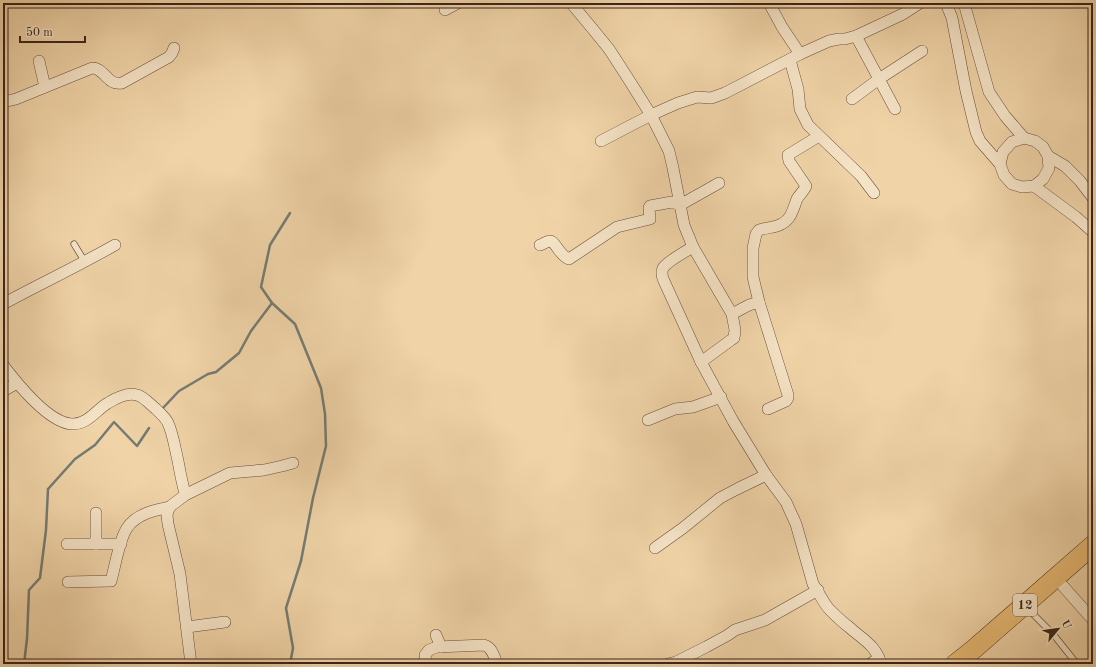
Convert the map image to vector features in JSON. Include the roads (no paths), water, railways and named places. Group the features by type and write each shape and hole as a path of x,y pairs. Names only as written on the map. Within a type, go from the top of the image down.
{"highway":[{"name":"12","path":"955,664 1093,545"},
{"name":"12","path":"974,664 1093,559"}],"street":[{"path":"445,10 458,3"},
{"path":"572,3 609,50 652,115 669,152 674,168 684,225 693,247 732,314 735,330 734,338 701,362"},
{"path":"769,3 782,27 795,57 800,109 808,125 860,176 874,193"},
{"path":"601,141 678,103 690,99 719,96 829,41 856,36 903,14 920,3"},
{"path":"946,3 952,18 966,91 976,132 980,141 1000,164 1004,175 1012,184 1022,187 1034,186 1043,179 1046,174 1048,168 1048,156 1043,147 1034,141 1024,138 1005,116 989,92 964,3"},
{"path":"856,36 895,110"},
{"path":"3,102 16,99 92,68 99,70 116,84 122,83 169,57 174,48"},
{"path":"852,99 879,79 922,51"},
{"path":"39,61 45,87"},
{"path":"768,409 786,401 788,395 759,302 753,277 753,248 756,234 760,229 777,226 789,219 799,196 805,189 806,186 790,161 788,155 819,136"},
{"path":"1000,164 1003,152 1012,142 1024,138"},
{"path":"1048,156 1065,166 1080,181 1093,198"},
{"path":"540,245 550,241 560,253 569,259 617,227 650,219 650,206 672,202 680,205 719,183"},
{"path":"1034,186 1076,217 1093,232"},
{"path":"3,304 115,246"},
{"path":"693,247 665,265 663,269 662,274 670,297 701,362 742,436 766,475 786,502 796,524 813,584 829,608 849,627 869,642 876,651 878,662"},
{"path":"732,314 749,305 759,302"},
{"path":"3,365 16,383 48,414 60,421 72,424 84,422 106,404 117,398 133,394 140,396 154,407 169,424 185,495"},
{"path":"3,392 16,383"},
{"path":"648,420 675,409 693,407 721,397"},
{"path":"191,664 180,574 168,524 167,515 170,507 175,501 185,495 230,473 264,470 293,463"},
{"path":"655,548 720,498 737,488 766,475"},
{"path":"68,582 111,581 123,536 127,527 142,515 170,507"},
{"path":"96,513 96,544"},
{"path":"67,544 121,544"},
{"path":"1063,586 1093,620"},
{"path":"668,664 683,661 735,630 765,620 818,590"},
{"path":"187,627 225,622"},
{"path":"436,635 441,647"},
{"path":"426,664 425,655 429,650 437,647 487,646 491,650 497,664"}],"lane":[{"path":"74,244 85,262"},
{"path":"1032,613 1053,634 1077,664"}],"waterway":[{"path":"290,213 270,245 261,287 272,303 295,324 321,388 325,414 326,446 313,498 301,561 286,608 293,648 290,664"},
{"path":"162,409 179,391 208,374 216,372 239,353 251,331 272,303"},
{"path":"24,664 27,639 29,590 40,578 46,530 48,489 75,459 95,445 114,422 137,446 149,428"}]}
